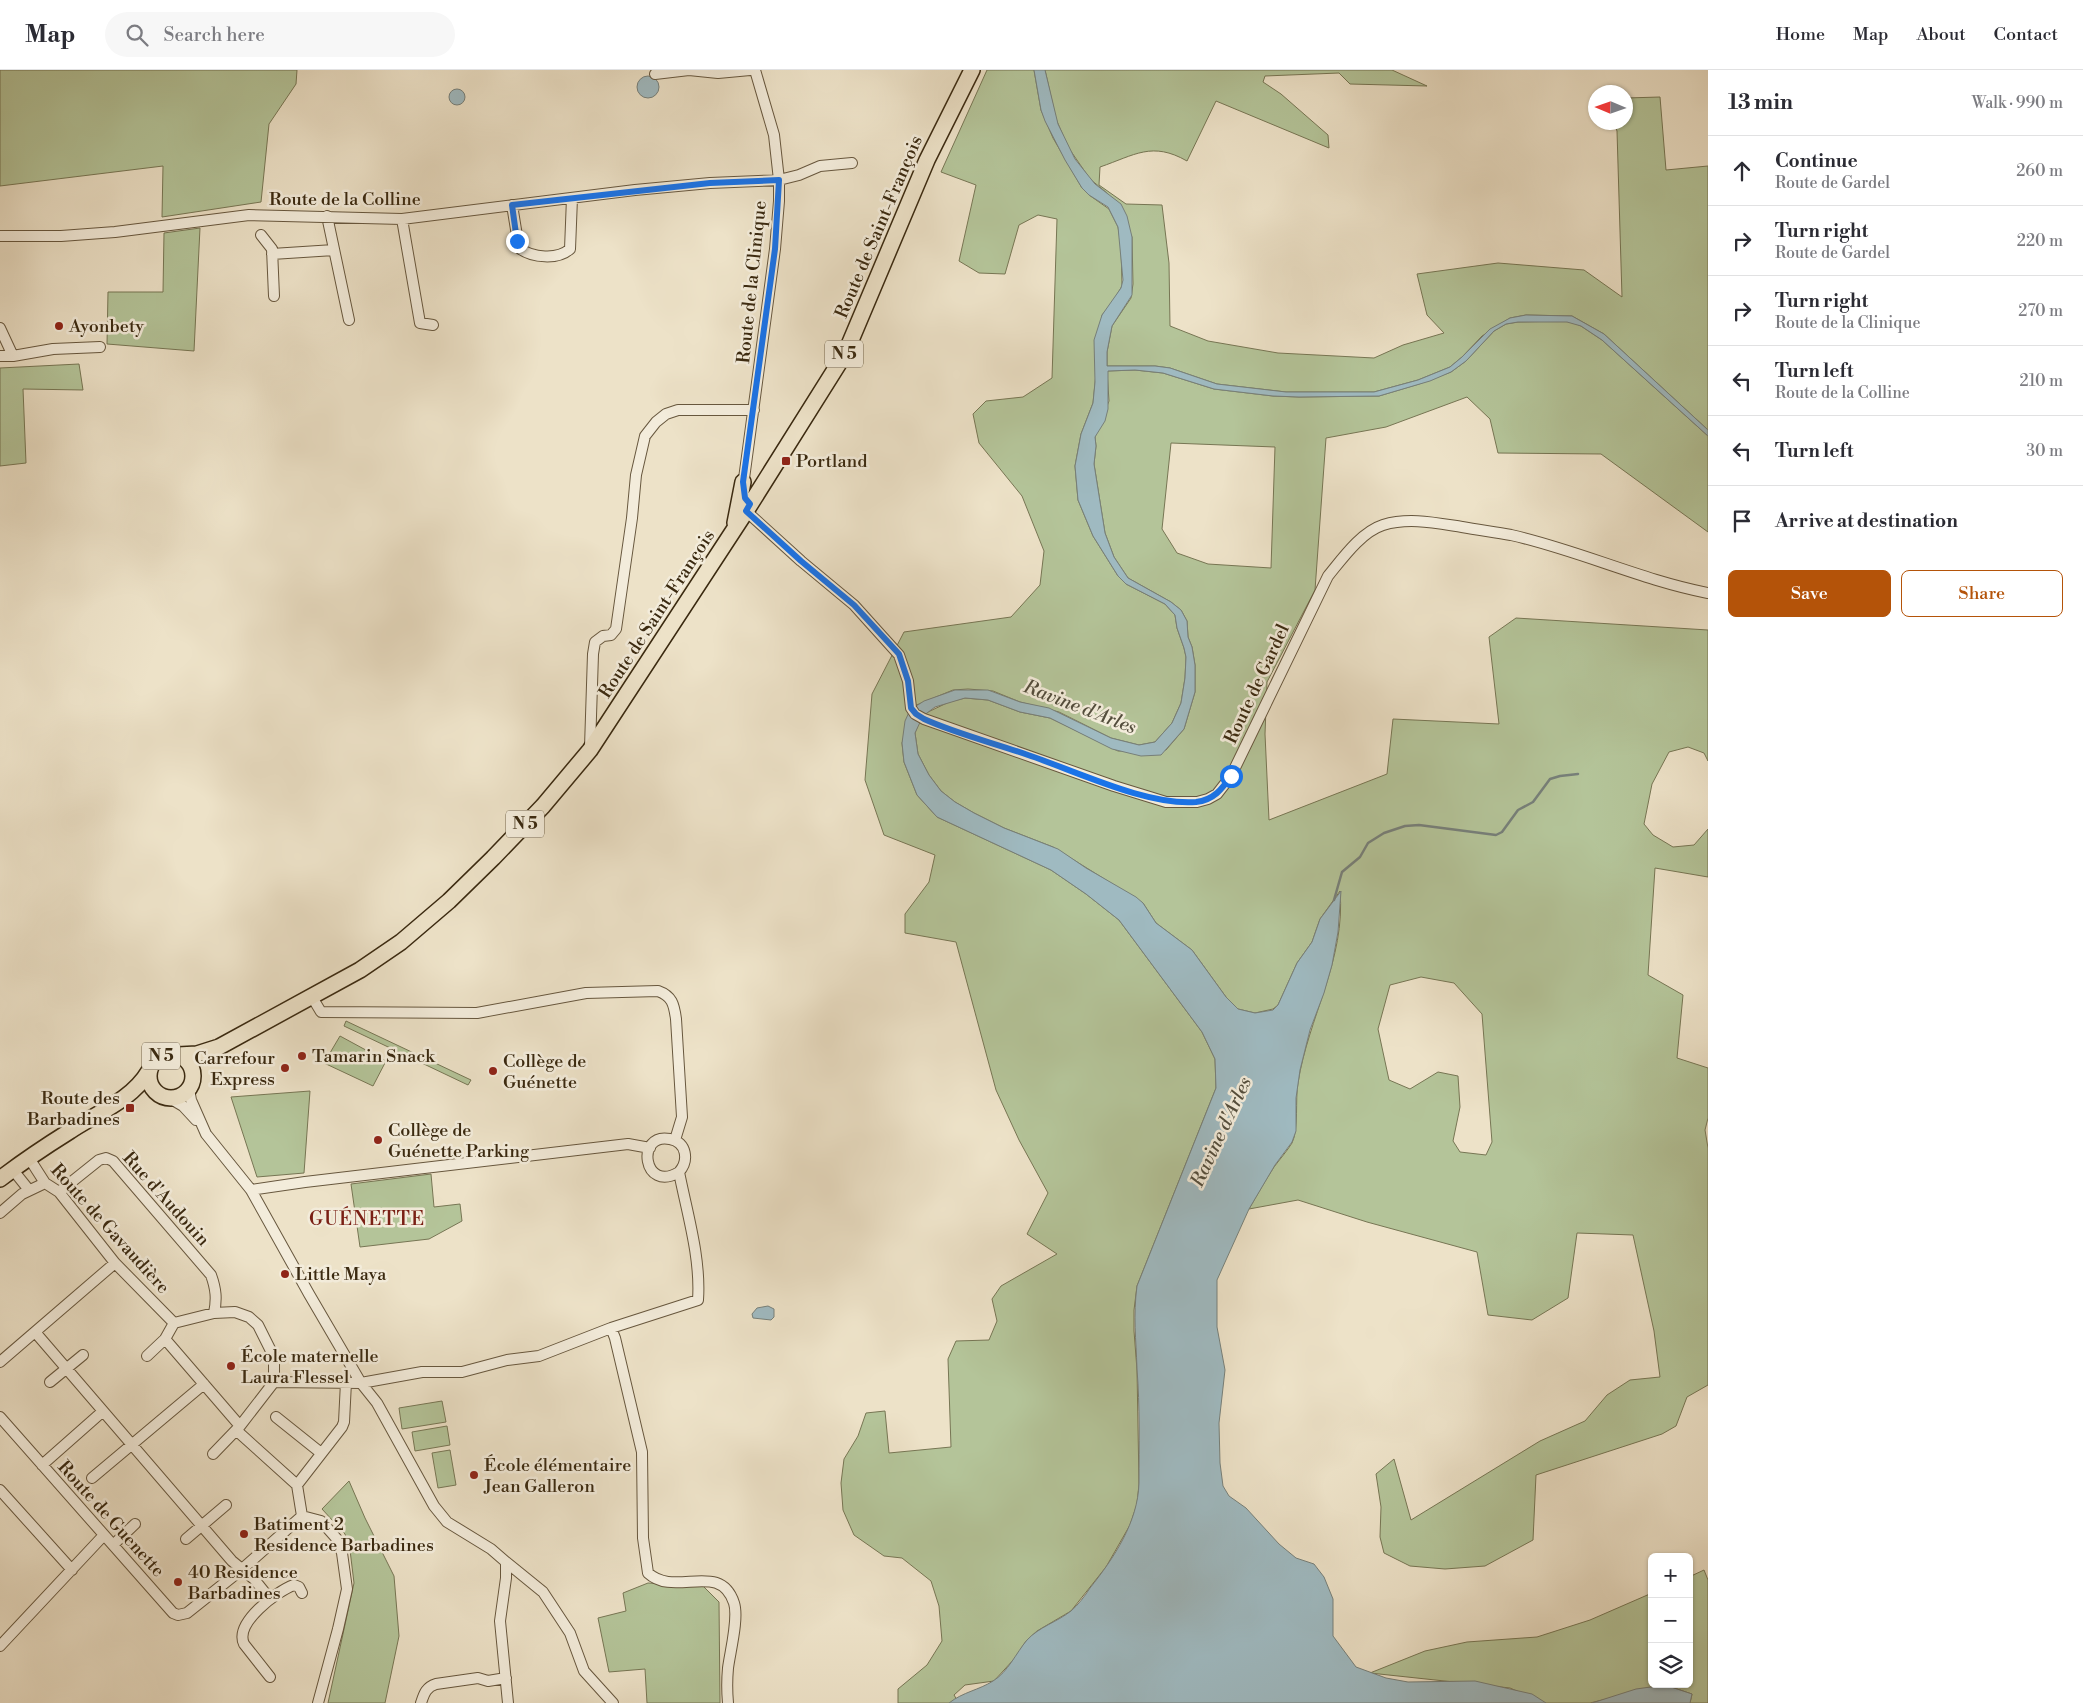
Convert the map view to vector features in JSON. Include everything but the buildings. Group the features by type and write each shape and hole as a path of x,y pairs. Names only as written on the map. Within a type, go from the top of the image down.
{"main road":[{"name":"Route de Saint-François","path":"178,1054 197,1054 219,1047 360,970 401,942 432,917 530,819 590,750 734,529 846,352 927,160 972,70"},
{"path":"734,529 745,476 757,478 768,476"},
{"name":"Route de Saint-François","path":"191,1082 202,1063 219,1047"},
{"name":"N 5","path":"0,1179 28,1158 112,1106 139,1085 157,1058 163,1055 178,1054 189,1063 191,1082 181,1096 171,1099 156,1093 112,1106"},
{"name":"N 5","path":"149,1070 149,1080 156,1093"}],"street":[{"path":"655,74 690,70 718,73 750,70"},
{"name":"Route de la Clinique","path":"745,476 776,239 779,180 774,135 755,70"},
{"name":"Route de la Colline","path":"0,236 61,236 116,232 249,215 402,219 710,183 779,180 799,175 820,166 852,163"},
{"path":"512,205 519,248 524,252 536,255 556,256 570,249 572,198"},
{"path":"327,216 349,320"},
{"path":"402,219 420,323 433,325"},
{"path":"261,235 272,249 274,296"},
{"path":"272,254 334,250"},
{"path":"0,328 13,356"},
{"path":"0,356 13,356 53,349 100,347"},
{"path":"590,750 595,642 603,636 611,635 616,629 632,518 636,475 646,436 661,418 678,410 754,410"},
{"path":"745,476 750,504"},
{"name":"Route de Gardel","path":"750,504 801,561 854,605 899,654 908,681 911,708 916,714 924,719 1114,786 1166,802 1197,802 1218,794 1231,776 1328,576 1344,556 1364,537 1381,526 1399,522 1424,521 1512,535 1649,579 1708,593"},
{"path":"312,997 321,1012 477,1013 586,993 658,991 668,995 674,1004 676,1019 682,1117 675,1140"},
{"path":"191,1082 200,1124"},
{"path":"171,1099 184,1106 252,1190 309,1294 361,1383 378,1403 434,1506 447,1522 491,1549 543,1592 570,1633 584,1672 613,1703"},
{"path":"662,1138 675,1140 680,1144 686,1155 683,1168 679,1172 667,1177 655,1174 648,1164 647,1157 650,1148 656,1141 662,1138"},
{"path":"252,1190 628,1144 650,1148"},
{"name":"Route de Gavaudière","path":"28,1158 45,1184 59,1192 115,1263 174,1323"},
{"name":"Rue d'Audouin","path":"59,1192 99,1160 106,1158 114,1161 204,1264 215,1286 216,1300 214,1313"},
{"path":"13,1170 29,1190"},
{"path":"274,1382 361,1383 422,1372 462,1372 507,1360 539,1356 611,1328 698,1300 698,1275 679,1172"},
{"path":"0,1213 29,1190 45,1184"},
{"path":"0,1362 115,1263"},
{"path":"147,1356 165,1339 174,1323 214,1313 235,1312 248,1317 258,1325 274,1357 274,1382 238,1428 213,1454"},
{"path":"611,1328 642,1452 643,1538 648,1572 661,1581 715,1581 728,1590 735,1605 734,1629 728,1671 728,1703"},
{"path":"35,1332 202,1526 241,1570 254,1579 270,1598"},
{"path":"165,1339 204,1384 238,1428 297,1484 302,1516 321,1521 337,1539 342,1553 347,1588 318,1703"},
{"path":"50,1382 83,1355"},
{"path":"297,1484 344,1422 346,1382"},
{"path":"92,1478 204,1384"},
{"path":"42,1465 102,1412"},
{"name":"Route de Guenette","path":"0,1417 173,1613 178,1615 187,1613 241,1570 302,1516"},
{"path":"276,1417 321,1453"},
{"path":"0,1490 72,1570"},
{"path":"186,1539 226,1505"},
{"path":"113,1545 135,1524"},
{"path":"0,1646 104,1535"},
{"path":"506,1562 506,1578 500,1621 508,1703"},
{"path":"270,1677 241,1639 242,1632 248,1622 270,1598 294,1586 299,1587 302,1593"},
{"path":"421,1703 425,1691 430,1686 436,1684 478,1678 488,1681 506,1678"}],"green space":[{"path":"0,70 297,70 296,84 269,124 261,202 162,217 163,166 0,186"},
{"path":"987,70 1034,70 1041,110 1053,138 1082,188 1109,209 1118,227 1121,245 1122,286 1102,315 1093,403 1081,434 1075,466 1078,500 1093,536 1118,576 1126,584 1165,604 1175,615 1186,657 1185,678 1181,703 1172,723 1155,742 1139,745 1111,738 1059,712 1020,702 993,691 953,690 914,706 902,743 904,762 917,795 937,817 1051,870 1119,920 1202,1032 1215,1059 1216,1088 1137,1286 1134,1331 1137,1370 1139,1484 1137,1504 1130,1525 1106,1567 1071,1611 1037,1631 1026,1641 1015,1658 994,1681 965,1685 954,1695 959,1703 898,1703 898,1689 927,1665 942,1641 939,1606 931,1581 902,1558 884,1556 854,1535 843,1510 841,1483 844,1459 858,1436 866,1413 885,1411 889,1453 951,1447 948,1359 956,1341 989,1340 997,1321 992,1299 1001,1286 1057,1254 1027,1234 1048,1193 1019,1140 996,1090 956,942 905,933 905,914 929,882 935,855 884,835 865,780 872,694 904,632 1011,617 1040,585 1044,551 1022,496 979,443 973,414 986,401 1023,397 1052,378 1057,219 1038,215 1019,225 1005,274 979,273 959,261 976,185 941,172"},
{"path":"1045,70 1392,70 1427,86 1350,84 1339,73 1265,76 1263,82 1281,94 1328,135 1329,148 1216,101 1187,161 1175,155 1153,151 1134,155 1100,167 1099,185 1126,204 1162,205 1169,263 1170,326 1208,341 1278,353 1374,358 1403,345 1444,333 1427,315 1417,274 1498,263 1584,270 1622,297 1617,130 1633,130 1633,98 1660,97 1666,170 1708,166 1708,430 1604,334 1572,316 1526,315 1510,318 1482,336 1450,367 1418,380 1374,392 1286,392 1217,384 1170,368 1155,366 1107,366 1107,352 1112,326 1131,298 1133,284 1132,237 1107,193 1090,179 1068,147 1056,119"},
{"path":"200,228 194,351 107,344 108,292 163,292 164,233"},
{"path":"1559,321 1572,322 1581,326 1602,340 1708,436 1708,532 1601,454 1498,453 1490,419 1467,397 1386,427 1326,438 1315,590 1267,682 1265,734 1269,820 1387,774 1393,719 1499,724 1489,637 1516,618 1708,630 1708,761 1704,753 1688,747 1669,752 1652,784 1644,824 1653,835 1673,847 1694,845 1708,829 1708,877 1655,868 1648,975 1683,995 1677,1058 1708,1068 1708,1118 1705,1130 1708,1148 1708,1385 1687,1397 1676,1426 1662,1434 1536,1475 1533,1540 1485,1566 1445,1569 1410,1566 1384,1553 1380,1537 1381,1507 1376,1474 1394,1459 1411,1520 1540,1441 1585,1421 1607,1395 1630,1380 1660,1377 1654,1331 1633,1235 1577,1233 1568,1298 1532,1320 1488,1315 1477,1252 1367,1222 1298,1200 1249,1209 1294,1137 1297,1090 1303,1059 1332,964 1337,941 1340,891 1320,919 1312,942 1297,963 1278,1005 1273,1009 1255,1013 1238,1009 1226,997 1192,950 1156,923 1143,903 1053,847 1004,828 974,813 941,791 929,775 918,754 915,733 920,720 928,712 949,702 965,698 988,700 1020,712 1050,718 1118,751 1166,750 1184,729 1195,692 1195,665 1188,637 1187,621 1181,610 1171,602 1128,578 1114,557 1105,533 1094,464 1095,437 1109,401 1107,371 1135,370 1163,373 1214,389 1273,396 1379,396 1451,372 1466,361 1494,331 1506,324","holes":["1171,443 1275,447 1271,568 1208,564 1177,553 1162,529","1421,977 1454,983 1482,1014 1492,1142 1486,1155 1460,1152 1453,1141 1460,1107 1458,1076 1438,1072 1410,1089 1389,1080 1378,1029 1390,985"]},
{"path":"79,364 83,390 23,389 26,463 0,466 0,368"},
{"path":"346,1021 471,1080 468,1085 344,1026"},
{"path":"340,1036 386,1061 373,1086 324,1063"},
{"path":"310,1091 304,1173 257,1177 231,1097"},
{"path":"431,1174 434,1207 460,1204 462,1221 429,1239 360,1247 351,1184"},
{"path":"442,1401 446,1422 402,1429 399,1408"},
{"path":"447,1426 450,1445 415,1451 412,1432"},
{"path":"450,1450 456,1485 438,1488 432,1453"},
{"path":"349,1481 394,1576 399,1636 385,1703 328,1703 354,1583 350,1550 345,1534 322,1509"},
{"path":"1704,1570 1708,1580 1708,1703 1690,1703 1692,1694 1674,1688 1693,1688 1693,1575"},
{"path":"648,1583 703,1586 719,1602 720,1703 647,1703 645,1669 609,1672 598,1618 626,1611 623,1593"},
{"path":"1648,1595 1648,1688 1652,1688 1590,1703 1545,1703 1510,1688 1370,1673 1425,1651 1467,1642 1537,1637 1590,1620"}],"water":[{"name":"Ravine d'Arles","path":"1034,70 1045,70 1058,124 1075,159 1095,184 1121,204 1127,216 1132,237 1132,295 1112,326 1107,352 1107,366 1155,366 1170,368 1217,384 1286,392 1374,392 1418,380 1450,367 1490,329 1510,318 1526,315 1572,316 1604,334 1708,430 1708,436 1602,340 1581,326 1567,322 1518,322 1506,324 1494,331 1466,361 1451,372 1430,381 1379,396 1273,396 1214,389 1163,373 1135,370 1108,371 1108,409 1105,421 1095,437 1094,464 1105,533 1114,557 1128,578 1171,602 1181,610 1187,621 1188,637 1195,665 1195,692 1184,729 1161,755 1141,756 1112,749 1050,718 1020,712 988,700 965,698 935,707 923,716 915,733 918,754 929,775 941,791 955,802 1004,828 1058,849 1086,868 1136,897 1143,903 1156,923 1192,950 1226,997 1238,1009 1255,1013 1273,1010 1278,1005 1297,963 1312,942 1320,919 1341,891 1338,932 1332,965 1310,1030 1300,1070 1296,1098 1296,1131 1292,1142 1275,1165 1249,1209 1217,1280 1217,1327 1225,1370 1219,1423 1220,1463 1223,1486 1229,1496 1246,1508 1279,1544 1296,1558 1314,1564 1324,1577 1333,1599 1333,1636 1356,1667 1386,1678 1408,1682 1475,1681 1532,1694 1546,1703 949,1703 998,1677 1032,1635 1074,1609 1108,1564 1123,1539 1134,1512 1139,1483 1139,1412 1135,1318 1137,1286 1216,1088 1215,1059 1202,1032 1119,920 1051,870 937,817 917,795 904,762 902,743 905,721 910,710 924,701 955,690 988,690 1020,702 1049,708 1111,738 1139,745 1155,742 1172,723 1181,703 1186,657 1175,615 1165,604 1126,584 1118,576 1093,536 1078,500 1075,466 1081,434 1093,403 1095,382 1094,340 1102,315 1121,288 1123,280 1118,227 1108,207 1089,195 1082,188 1065,160 1041,110"},
{"path":"648,76 656,79 659,87 656,95 648,98 640,95 637,87 640,79"},
{"path":"454,89 460,89 465,94 463,103 454,105 449,100 449,94"},
{"path":"768,1306 774,1309 774,1317 771,1320 753,1318 752,1314 757,1308"},
{"path":"1674,1688 1692,1694 1690,1703 1592,1703 1636,1689"}],"waterway":[{"path":"1334,900 1342,872 1360,857 1368,843 1384,833 1405,826 1419,825 1496,835 1502,832 1518,810 1533,802 1550,779 1578,774"}],"place":[{"name":"Ayonbety","path":"59,326"},
{"name":"Portland","path":"786,461"},
{"name":"Tamarin Snack","path":"302,1056"},
{"name":"Carrefour Express","path":"285,1068"},
{"name":"Collège de Guénette","path":"493,1071"},
{"name":"Route des Barbadines","path":"130,1108"},
{"name":"Collège de Guénette Parking","path":"378,1140"},
{"name":"Little Maya","path":"285,1274"},
{"name":"École maternelle Laura Flessel","path":"231,1366"},
{"name":"École élémentaire Jean Galleron","path":"474,1475"},
{"name":"Batiment 2 Residence Barbadines","path":"244,1534"},
{"name":"40 Residence Barbadines","path":"178,1582"}],"district":[{"name":"GUÉNETTE","path":"367,1219"}],"route":[{"path":"517,241 512,205 635,190 710,183 779,180 775,249 743,482 743,493 750,504 746,511 801,561 854,605 899,654 908,681 911,708 924,719 1114,786 1166,802 1197,802 1208,799 1218,794 1231,776"}]}
